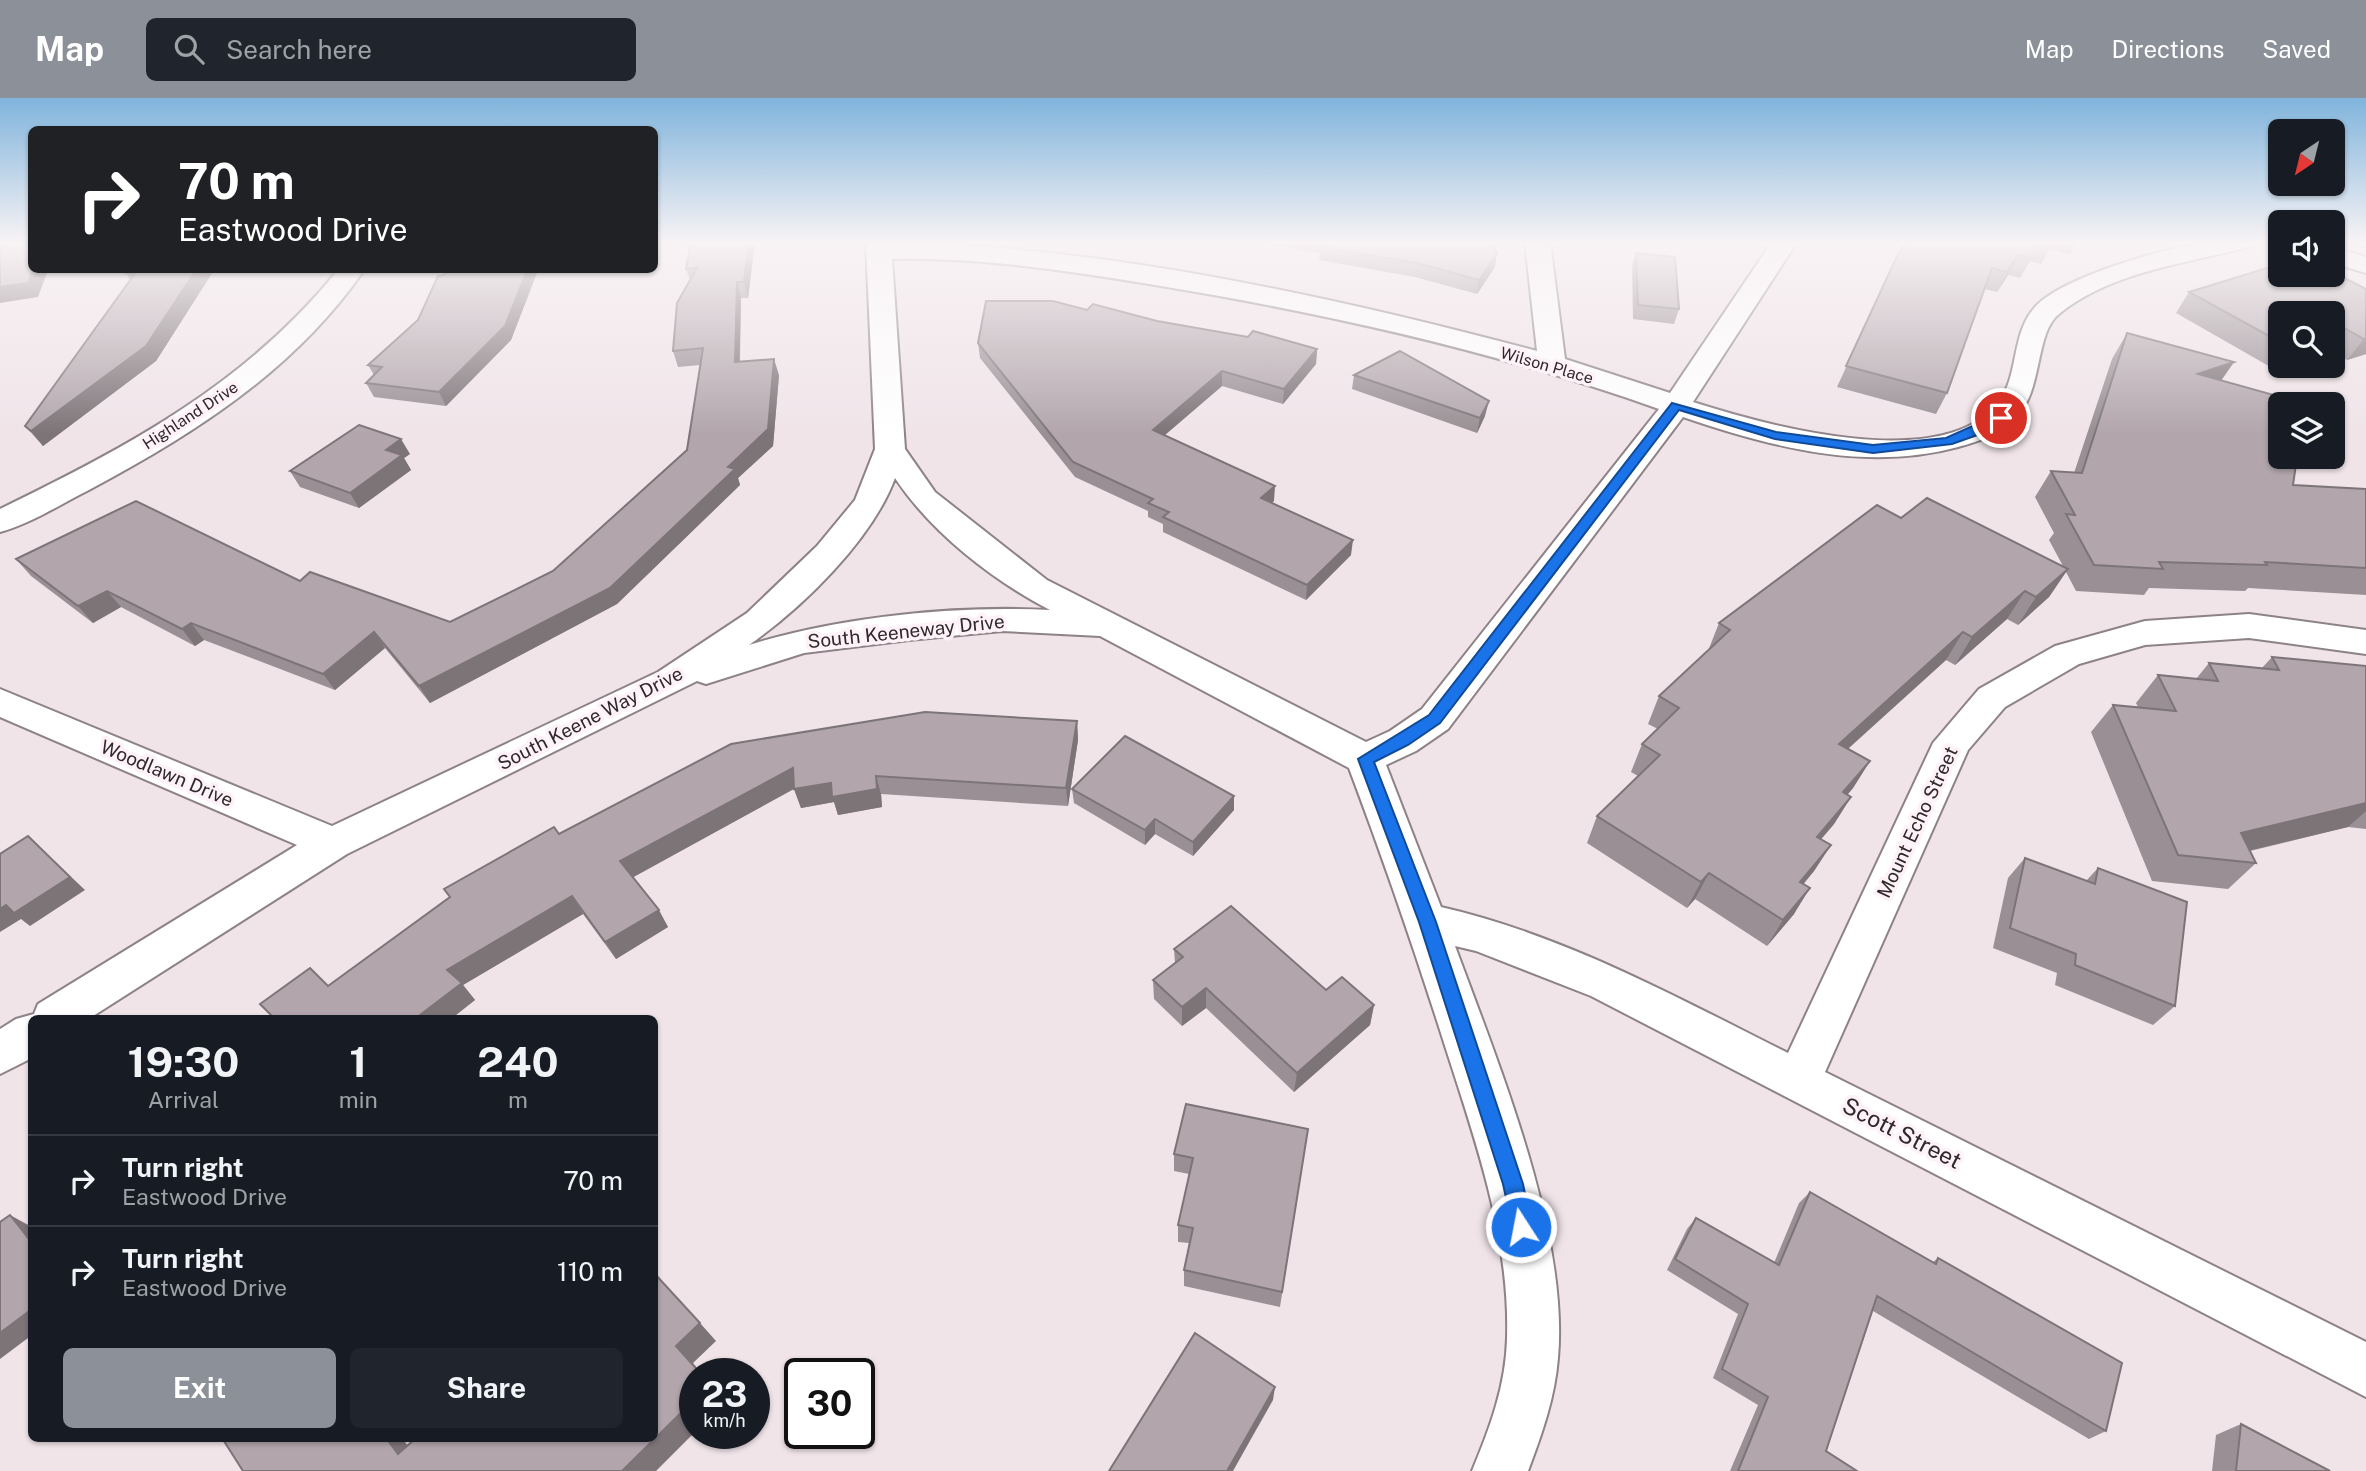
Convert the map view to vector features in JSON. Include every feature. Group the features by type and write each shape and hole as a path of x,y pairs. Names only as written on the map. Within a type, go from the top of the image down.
{"street":[{"name":"Highland Drive","path":"0,523 125,457 234,387 307,324 322,306"},
{"path":"882,306 890,449 924,499 1035,589 1106,625"},
{"name":"Wilson Place","path":"1302,306 1552,363 1676,406 1775,435 1829,445 1873,449 1947,441 1976,432 2001,418 2017,397 2036,325 2052,306"},
{"path":"1545,306 1552,363"},
{"path":"1500,1471 1522,1417 1533,1340 1530,1270 1513,1184 1428,922 1366,759 1403,741 1434,719 1676,406 1742,306"},
{"name":"South Keene Way Drive","path":"59,1015 333,844 671,681 759,621 829,554 870,503 890,449"},
{"name":"South Keeneway Drive","path":"671,681 816,639 1002,619 1106,625 1366,759"},
{"name":"Mount Echo Street","path":"1798,1081 1952,743 1992,698 2067,655 2145,633 2249,626 2366,642"},
{"name":"Woodlawn Drive","path":"0,702 333,844"},
{"name":"Scott Street","path":"1428,922 1480,934 1606,983 2366,1370"},
{"path":"0,1054 28,1036"}],"building":[{"path":"111,306 172,306 146,346 31,431 25,426"},
{"path":"424,306 513,306 505,326 439,392 366,383 382,367 368,365 418,320"},
{"path":"677,306 736,306 735,362 774,359 768,429 728,467 735,469 610,588 419,686 374,632 323,674 191,623 182,629 107,591 78,606 16,559 136,501 300,581 310,572 450,622 553,571 687,450 703,348 673,351"},
{"path":"985,306 1072,306 1087,310 1091,306 1101,306 1157,321 1248,337 1253,331 1317,349 1284,389 1222,371 1153,430 1275,486 1261,498 1353,540 1307,585 1163,517 1169,512 1148,503 1153,499 1073,462 978,343"},
{"path":"1649,306 1679,306 1679,309"},
{"path":"1874,306 1978,306 1947,393 1846,366"},
{"path":"2215,306 2268,306 2268,335"},
{"path":"2345,306 2366,306 2366,338 2346,329"},
{"path":"2127,333 2234,362 2198,374 2268,393 2268,469 2295,469 2293,485 2366,489 2366,568 2265,562 2267,565 2159,562 2163,569 2094,565 2066,514 2075,515 2051,471 2082,473"},
{"path":"1400,351 1489,401 1480,418 1354,375"},
{"path":"359,425 401,439 386,450 402,455 350,493 290,471"},
{"path":"1927,498 2068,569 2036,597 2025,591 1972,637 1963,632 1839,744 1870,761 1843,792 1851,797 1817,837 1831,845 1800,882 1810,888 1783,920 1709,873 1701,882 1597,816 1660,755 1642,744 1679,708 1659,696 1730,630 1719,623 1877,505 1901,518"},
{"path":"2272,657 2366,666 2366,803 2241,833 2256,863 2178,855 2113,705 2176,711 2158,675 2218,681 2209,663 2279,670"},
{"path":"925,712 1077,721 1066,788 876,776 877,789 832,797 831,783 794,789 793,768 620,861 659,910 605,942 572,896 447,970 462,983 420,1015 271,1015 260,1004 310,968 328,986 450,897 444,889 554,827 559,834 731,744"},
{"path":"1125,736 1234,796 1193,842 1155,819 1145,830 1072,789"},
{"path":"28,836 70,877 14,913 6,905 0,909 0,854"},
{"path":"2025,858 2095,884 2098,868 2187,902 2175,1006 2075,965 2076,954 2010,928"},
{"path":"1231,906 1326,990 1342,977 1374,1005 1297,1073 1206,988 1182,1007 1153,980 1183,957 1174,949"},
{"path":"1186,1104 1308,1129 1282,1292 1184,1270 1193,1228 1178,1225 1193,1158 1174,1154"},
{"path":"1810,1192 1936,1264 1938,1258 2122,1363 2106,1431 1877,1296 1826,1451 1857,1471 1738,1471 1768,1397 1722,1369 1748,1304 1675,1259 1696,1218 1779,1265"},
{"path":"10,1215 28,1238 28,1312 0,1333 0,1222"},
{"path":"658,1277 700,1323 676,1346 687,1358 679,1358 679,1415 658,1435"},
{"path":"1195,1333 1275,1387 1227,1471 1109,1471"},
{"path":"2241,1424 2330,1471 2236,1471"},
{"path":"225,1442 389,1442 398,1454 412,1442 651,1442 622,1471 243,1471"}],"route":[{"path":"1521,1227 1513,1184 1428,922 1366,759 1403,741 1434,719 1676,406 1775,435 1829,445 1873,449 1915,447 1947,441 1976,432 2001,418"}]}
